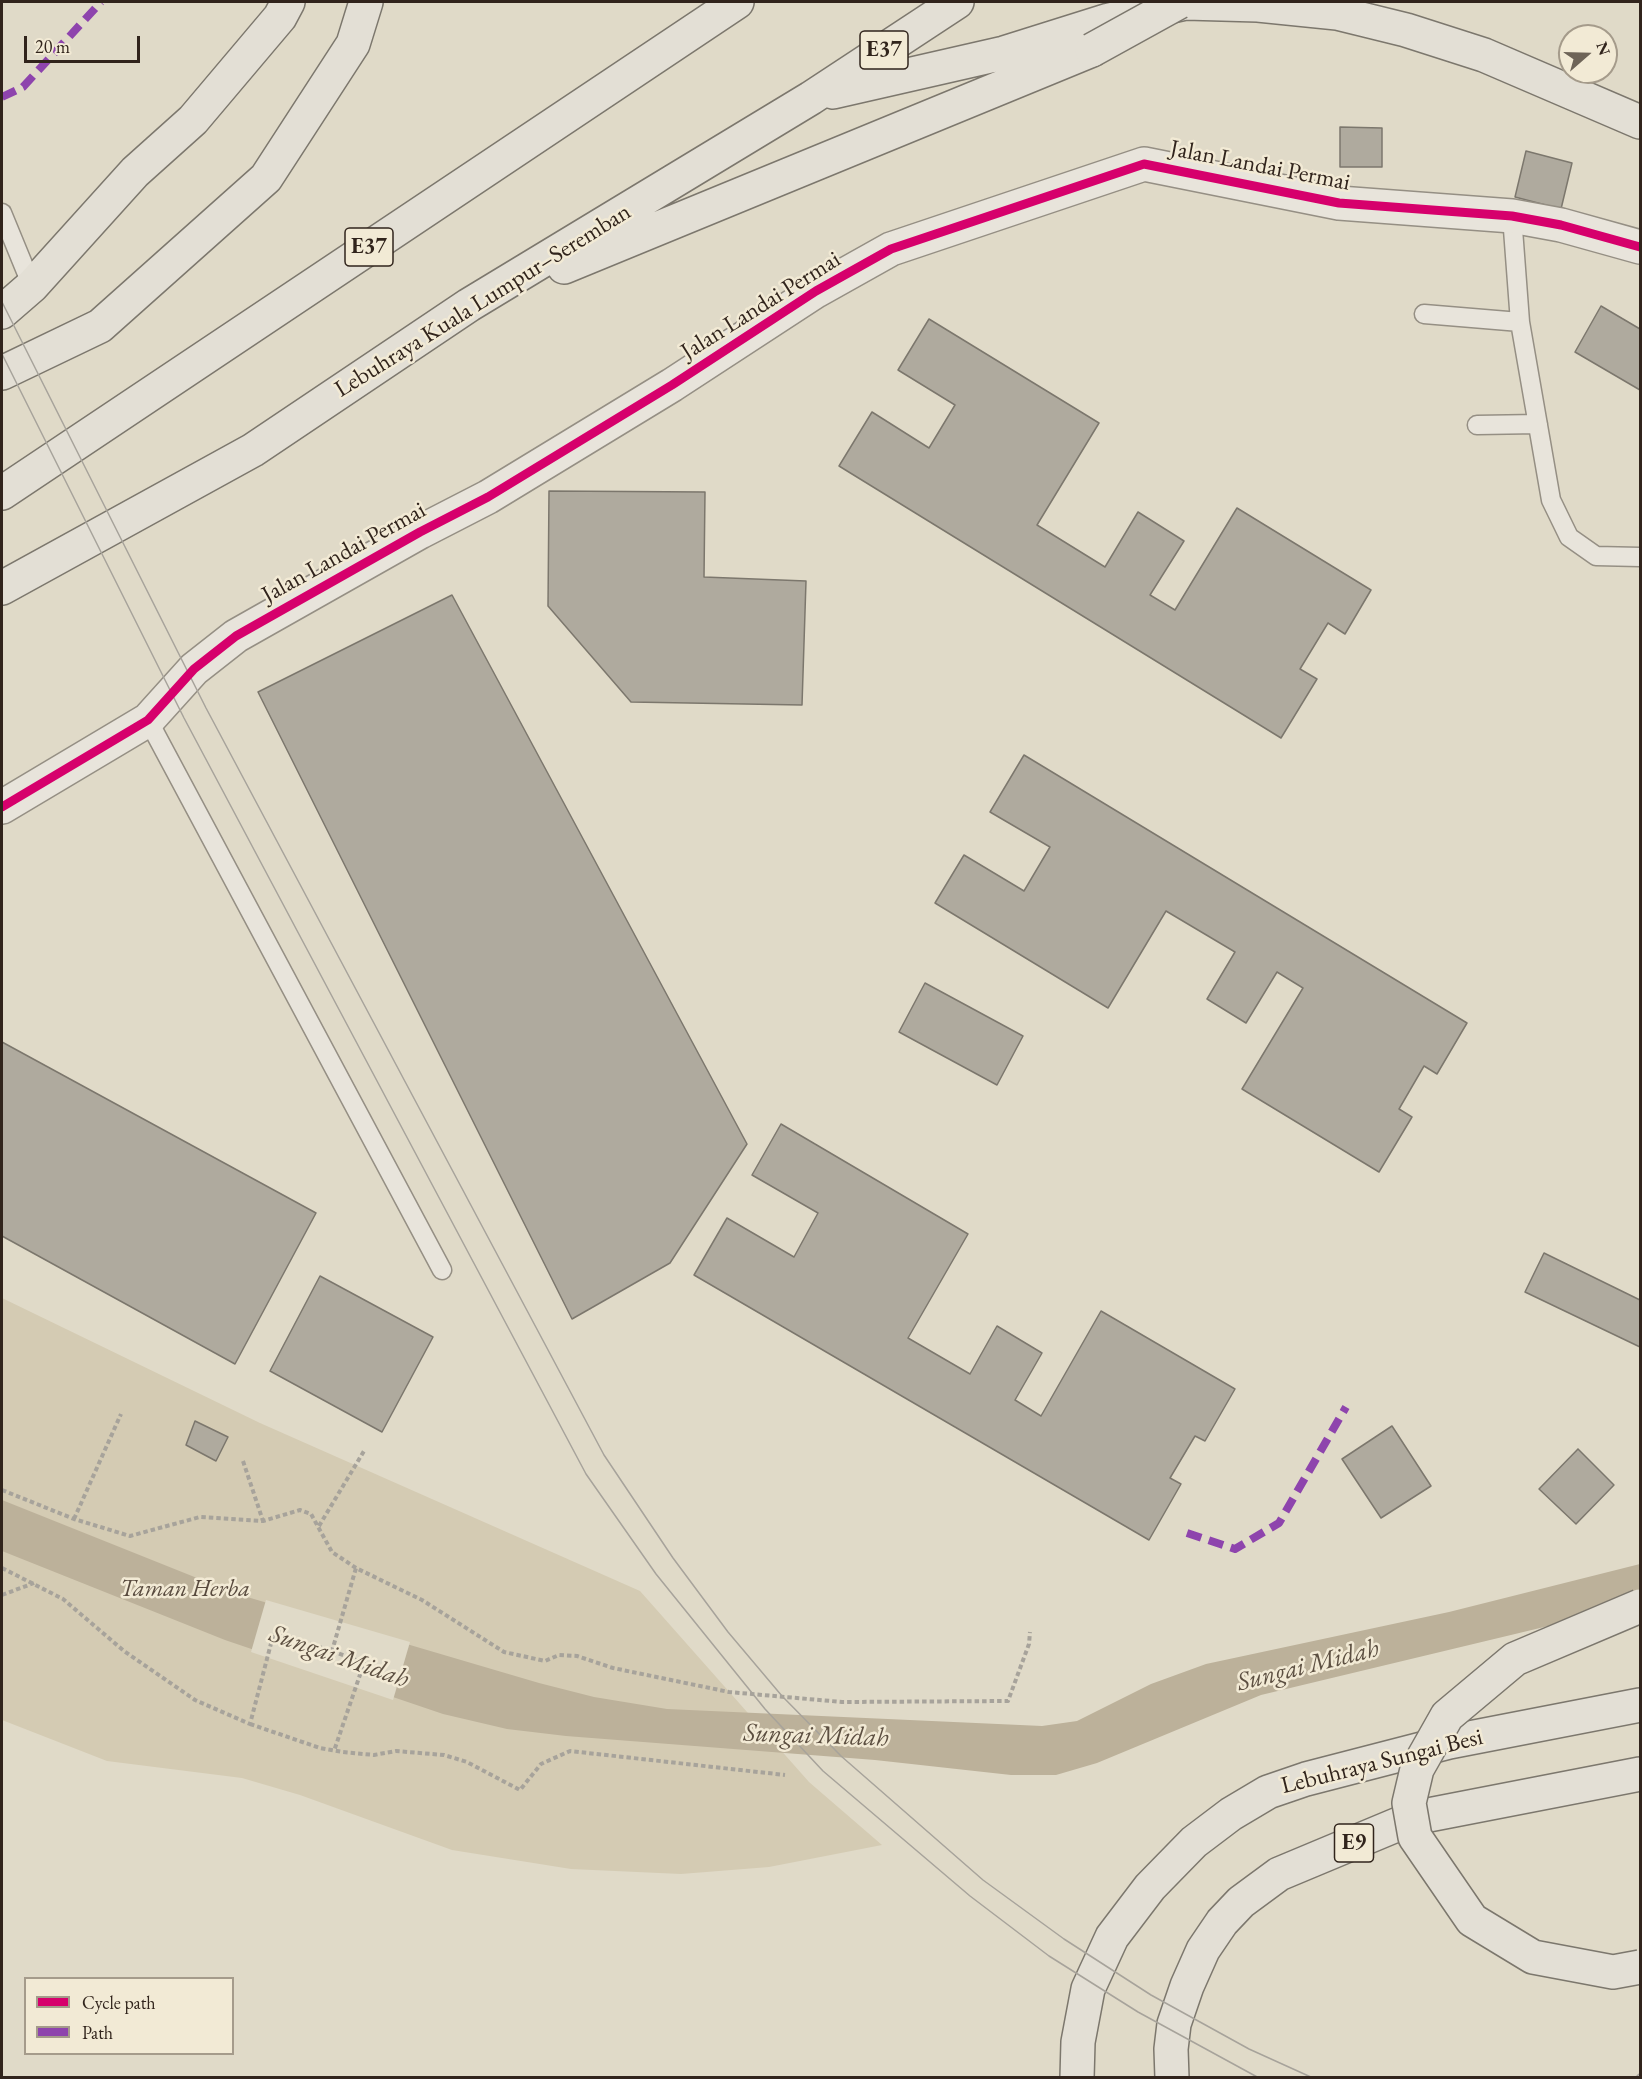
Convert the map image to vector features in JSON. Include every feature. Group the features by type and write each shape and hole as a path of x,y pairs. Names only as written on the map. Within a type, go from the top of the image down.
{"highway":[{"path":"2,312 32,286 135,172 192,120 280,16 288,2"},
{"path":"2,373 100,326 266,178 353,44 366,2"},
{"name":"E37","path":"2,493 737,2"},
{"name":"Lebuhraya Kuala Lumpur–Seremban","path":"2,588 253,450 469,305 811,98 957,2"},
{"path":"469,305 1092,50 1179,2"},
{"path":"811,98 1004,52 1109,20 1186,3 1258,4 1337,13 1406,30 1484,55 1641,122"},
{"path":"1641,1606 1515,1659 1447,1716 1417,1769 1409,1803 1414,1837 1472,1920 1533,1957 1614,1972 1641,1967"},
{"name":"Lebuhraya Sungai Besi","path":"1077,2078 1078,2042 1088,1989 1112,1937 1150,1887 1194,1842 1231,1814 1268,1792 1306,1779 1449,1742 1641,1705"},
{"name":"E9","path":"1172,2063 1174,2024 1203,1950 1222,1922 1241,1902 1279,1874 1413,1818 1641,1774"}],"street":[{"name":"Jalan Landai Permai","path":"2,807 148,720 194,669 236,636 420,532 488,497 672,385 816,291 891,249 1144,164 1339,203 1512,216 1561,225 1641,247"}],"lane":[{"path":"2,213 32,286"},
{"path":"1512,216 1520,322 1551,500 1569,537 1596,556 1641,557"},
{"path":"1424,314 1520,322"},
{"path":"1477,425 1538,424"},
{"path":"148,720 442,1270"}],"path":[{"path":"74,1519 121,1414"},
{"path":"319,1526 364,1451"},
{"path":"243,1461 263,1521"},
{"path":"2,1490 74,1519 130,1536 200,1517 263,1521 300,1510 311,1514 332,1552 356,1568 422,1600 504,1652 544,1661 559,1655 577,1656 613,1668 729,1692 842,1702 1008,1701 1029,1644 1030,1632"},
{"path":"2,1568 63,1599 124,1651 187,1694 250,1724 320,1748 374,1755 396,1751 444,1755 467,1762 520,1790 541,1764 570,1751 785,1775"},
{"path":"332,1651 356,1568"},
{"path":"2,1595 34,1583"},
{"path":"250,1724 274,1632 364,1662 334,1751"}],"green space":[{"name":"Taman Herba","path":"2,1298 260,1423 640,1591 809,1782 882,1845 769,1867 681,1874 571,1869 452,1850 300,1795 242,1778 107,1761 2,1720"}],"water":[{"name":"Sungai Midah","path":"2,1500 237,1594 539,1683 594,1697 667,1709 1042,1726 1077,1721 1151,1684 1206,1664 1449,1612 1640,1564 1640,1604 1261,1695 1097,1763 1056,1775 1011,1775 875,1760 566,1736 507,1729 443,1714 225,1640 2,1551"}],"pier":[{"path":"266,1600 410,1642 393,1700 251,1652"}],"building":[{"path":"1340,127 1382,128 1382,167 1340,167"},
{"path":"1526,151 1572,163 1561,209 1515,197"},
{"path":"1601,306 1640,329 1640,390 1575,352"},
{"path":"929,319 1099,423 1037,525 1105,567 1138,512 1184,541 1150,595 1175,610 1237,508 1371,590 1345,634 1328,623 1300,669 1317,679 1281,738 839,466 872,412 929,448 955,405 898,370"},
{"path":"549,491 705,492 704,577 806,581 802,705 631,702 548,606"},
{"path":"452,595 747,1144 670,1263 572,1319 258,692"},
{"path":"1024,755 1467,1023 1437,1074 1424,1066 1399,1109 1412,1117 1379,1172 1242,1089 1303,988 1277,972 1246,1023 1207,999 1235,952 1166,911 1108,1008 935,903 964,855 1024,891 1050,847 990,812"},
{"path":"925,983 1023,1036 997,1085 899,1032"},
{"path":"2,1042 316,1213 235,1364 2,1236"},
{"path":"781,1124 968,1234 908,1338 970,1374 997,1326 1042,1353 1015,1400 1041,1416 1101,1311 1235,1389 1205,1441 1195,1436 1170,1478 1181,1484 1149,1540 694,1275 727,1218 794,1257 818,1213 752,1175"},
{"path":"1544,1253 1640,1300 1640,1347 1525,1292"},
{"path":"320,1276 433,1337 382,1432 270,1371"},
{"path":"195,1421 228,1437 216,1461 186,1445"},
{"path":"1392,1426 1431,1486 1381,1518 1342,1459"},
{"path":"1578,1449 1614,1485 1576,1524 1539,1489"}],"tram line":[{"path":"2,302 206,708 604,1455 673,1558 728,1632 782,1696 841,1756 983,1880 1064,1939 1151,1995 1249,2049 1313,2078"},
{"path":"2,354 184,718 586,1474 656,1574 765,1709 823,1771 970,1896 1049,1956 1138,2012 1259,2078"}],"marked path":[{"path":"2,97 23,87 101,2"},
{"path":"1187,1533 1235,1549 1279,1523 1346,1407"}],"cycle path":[{"path":"2,807 148,720 194,669 236,636 420,532 488,497 672,385 816,291 891,249 1144,164 1339,203 1512,216 1561,225 1640,247"}]}
